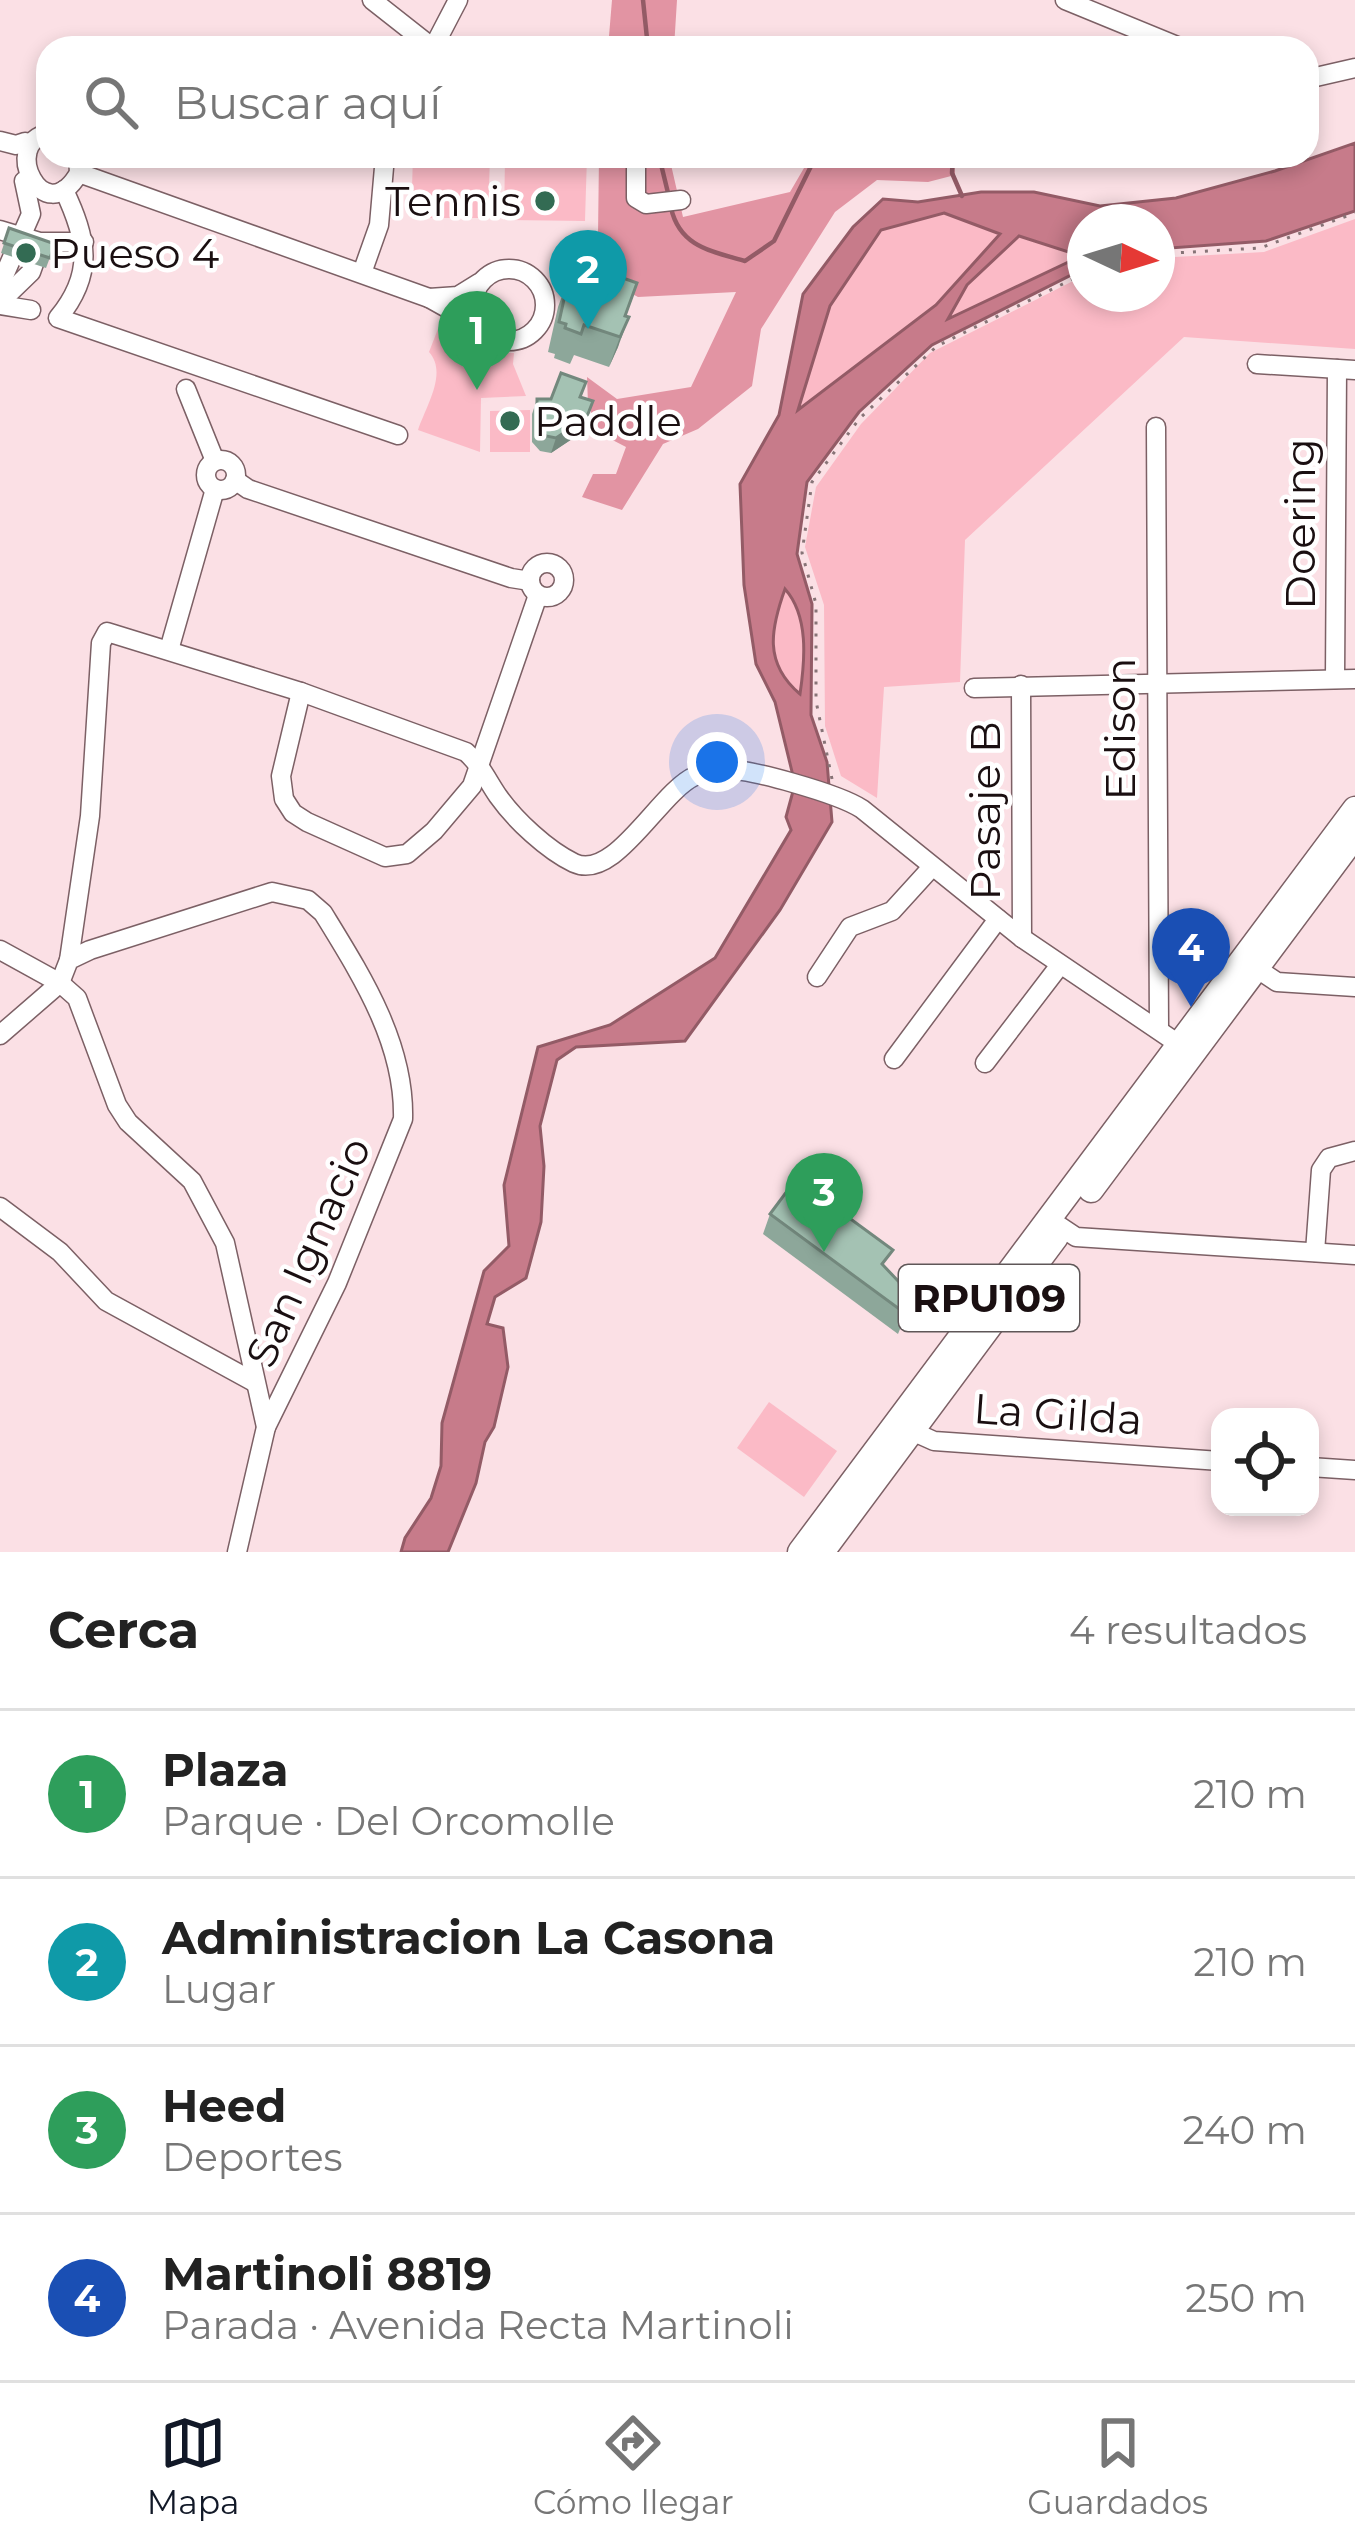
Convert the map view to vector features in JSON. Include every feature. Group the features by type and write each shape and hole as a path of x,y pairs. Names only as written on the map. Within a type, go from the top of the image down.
{"main road":[{"name":"RPU109","path":"800,1552 904,1427 1055,1224 1177,1042 1250,965 1346,847 1355,809"},
{"name":"RPU109","path":"822,1552 904,1427"}],"street":[{"path":"372,0 418,36"},
{"path":"439,36 458,0"},
{"path":"1065,0 1153,36"},
{"path":"1319,76 1355,68"},
{"path":"0,141 16,145 36,138"},
{"path":"0,285 11,239 31,214 18,160 25,142"},
{"path":"0,152 23,179 59,192 80,223 84,242 80,281 58,318 398,435"},
{"path":"0,303 22,283 39,250 31,226 38,205 59,192 77,168"},
{"path":"87,168 429,298 498,340 521,340 539,325 545,302 543,291 527,273 504,269 458,296 429,298"},
{"path":"362,273 379,225 385,168"},
{"path":"637,168 636,198 646,204 674,202"},
{"path":"11,239 39,250 84,242"},
{"path":"479,326 473,302 483,280"},
{"path":"0,303 32,310"},
{"path":"1257,364 1346,370"},
{"name":"Doering","path":"1345,679 1346,370"},
{"path":"186,389 214,461"},
{"name":"Edison","path":"1156,427 1156,681 1177,1042"},
{"path":"235,480 225,490 215,489 206,478 208,468 214,461 225,460 233,465 235,480 248,489 534,588 480,765 462,800 407,854 385,857 293,814 284,800 280,776 301,692"},
{"path":"169,650 215,489"},
{"path":"0,1035 60,983 69,960 90,815 103,633 301,692 466,752 511,811 571,862 584,866 611,857 682,783 706,772 735,771 842,798 1022,938 1177,1042"},
{"path":"974,688 1345,679"},
{"name":"Pasaje B","path":"1021,685 1022,938"},
{"path":"817,977 850,927 892,911 932,867"},
{"name":"San Ignacio","path":"69,960 250,897 292,894 308,900 322,914 356,966 385,1024 404,1105 400,1133 337,1283 266,1427"},
{"path":"894,1059 998,919"},
{"path":"0,950 60,983 84,1009 108,1084 128,1122 192,1181 225,1243 266,1427 237,1552"},
{"path":"985,1063 1060,964"},
{"path":"1250,965 1277,982 1355,987"},
{"path":"1315,1252 1321,1170 1329,1158 1355,1151"},
{"path":"0,1208 60,1252 106,1300 254,1382"},
{"path":"1055,1224 1076,1237 1355,1255"},
{"name":"La Gilda","path":"904,1427 934,1441 1211,1460"},
{"path":"1319,1468 1355,1470"}],"path":[{"path":"1175,253 1260,248 1355,213"},
{"path":"842,798 816,701 816,604 802,553 812,482 860,418 937,346 1067,282"}],"shaded area":[{"path":"612,0 677,0 675,36 609,36"},
{"path":"1355,143 1355,211 1266,241 1175,248 1175,204 1119,204 1176,198 1284,168 1319,168 1319,156"},
{"name":"Tennis","path":"413,168 490,168 488,218 411,218"},
{"name":"Tennis","path":"505,168 587,168 585,221 504,220"},
{"path":"599,168 672,168 683,217 790,192 804,168 955,168 955,175 928,182 877,180 835,212 761,329 752,386 698,429 663,444 622,510 582,497 593,474 616,474 626,447 599,433 588,404 587,377 617,399 691,387 736,292 638,297 610,282 611,254 598,235"},
{"path":"981,192 1034,192 1091,204 1067,204 1067,251 1019,236 967,285 948,319 1067,263 1067,277 932,345 859,412 807,482 797,554 812,604 811,715 827,762 832,822 780,910 685,1041 576,1047 557,1060 540,1126 541,1222 526,1278 495,1297 487,1324 503,1328 508,1367 494,1427 448,1552 401,1552 431,1498 441,1466 442,1423 484,1271 509,1246 504,1185 538,1047 610,1025 715,958 791,830 786,817 795,784 775,702 756,664 744,585 740,484 779,415 803,294 853,227 883,199 918,202","holes":["944,213 1000,234 936,305 798,410 830,306 881,230","785,589 802,625 800,694 780,670 773,644"]},
{"path":"944,213 1000,233 936,305 797,412 830,306 881,230"},
{"path":"1355,219 1355,349 1184,337 965,540 960,682 884,687 877,798 841,776 825,726 824,605 805,547 816,487 861,424 930,353 1067,284 1067,312 1175,312 1175,257 1264,252"},
{"path":"1020,236 1067,251 1067,263 946,320 967,285"},
{"path":"443,316 486,344 514,353 513,364 526,396 481,398 480,452 418,430 436,380 429,352"},
{"path":"530,410 530,452 490,452 490,411"},
{"path":"785,588 801,626 801,695 780,671 774,645"},
{"path":"769,1402 837,1451 804,1497 737,1448"}],"building":[{"path":"9,228 55,244 50,258 4,243"},
{"path":"578,262 637,283 620,337 584,325 581,334 559,322 569,277"},
{"path":"561,373 586,382 580,397 593,401 584,424 556,438 546,436 537,426 537,399 551,399"},
{"path":"796,1179 893,1250 882,1264 899,1282 906,1314 770,1214"}],"waterway":[{"path":"643,0 647,36"},
{"path":"662,168 669,197"},
{"path":"671,208 689,239 745,261 774,241 810,168"},
{"path":"952,168 962,196"}],"place":[{"name":"Tennis","path":"545,201"},
{"name":"Pueso 4","path":"26,253"},
{"name":"Administracion La Casona","path":"588,329"},
{"name":"Plaza","path":"477,390"},
{"name":"Paddle","path":"510,421"},
{"name":"Martinoli 8819","path":"1191,1007"},
{"name":"Heed","path":"824,1252"}]}
